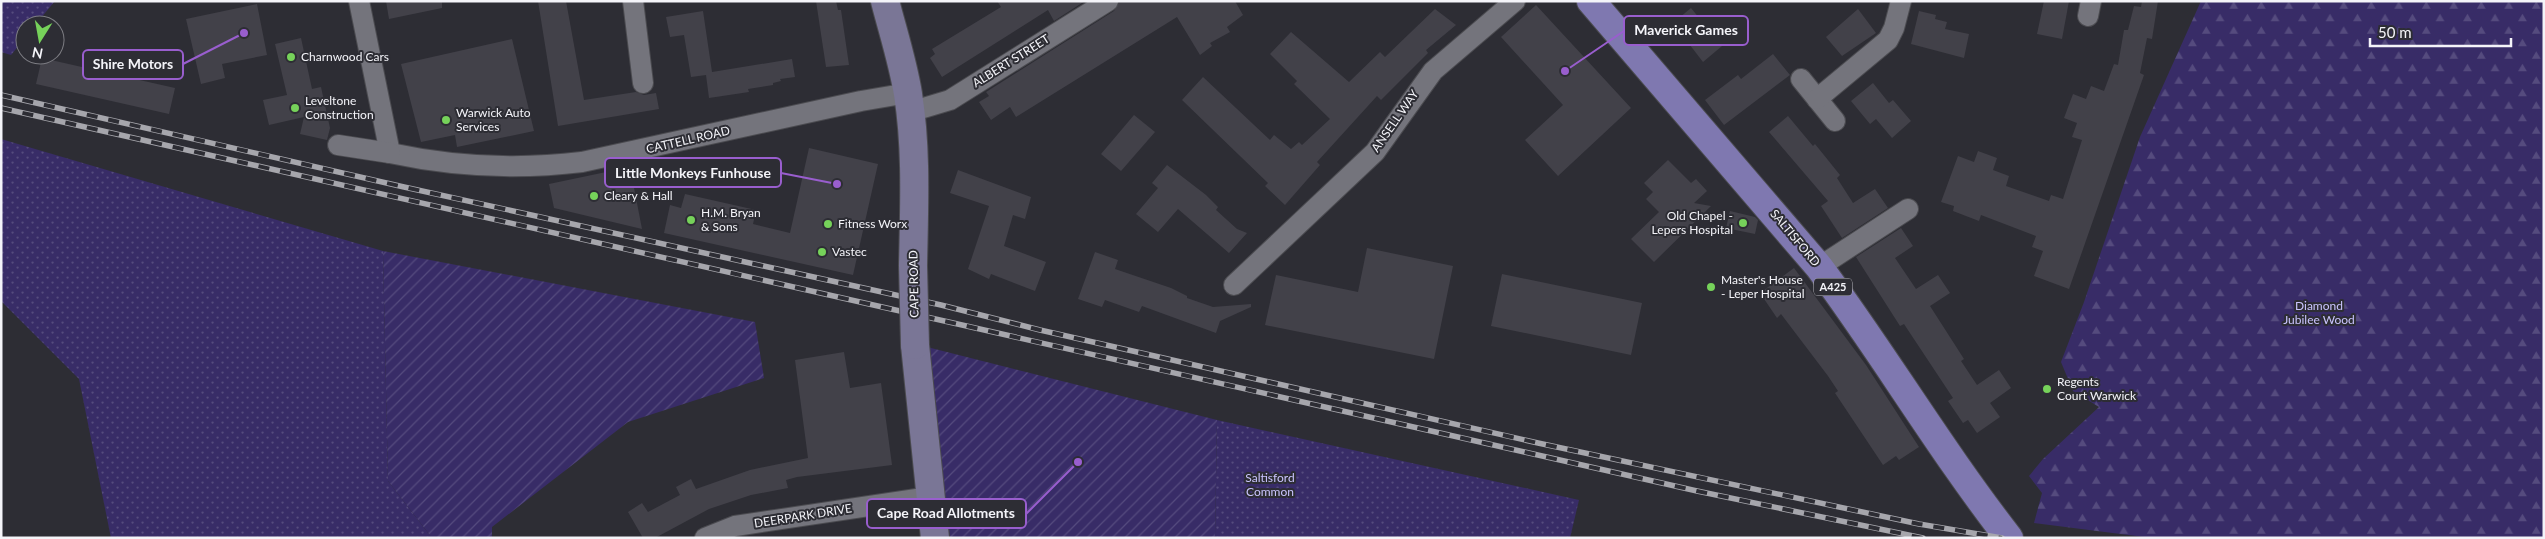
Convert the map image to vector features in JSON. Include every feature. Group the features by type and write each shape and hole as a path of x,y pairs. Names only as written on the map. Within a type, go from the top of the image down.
{"main road":[{"name":"SALTISFORD","path":"1591,1 1819,267 1850,309 1950,458 2001,528"}],"street":[{"path":"359,1 390,153"},
{"path":"633,1 643,83"},
{"name":"CAPE ROAD","path":"885,1 909,103 913,183 915,345 935,538"},
{"name":"ALBERT STREET","path":"909,103 950,100 1108,1"},
{"name":"ANSELL WAY","path":"1234,285 1375,152 1433,71 1515,1"},
{"path":"1818,99 1888,40 1894,28 1901,1"},
{"path":"1801,78 1835,121"},
{"name":"CATTELL ROAD","path":"338,145 465,166 542,167 582,162 861,100 909,103"},
{"path":"1819,267 1908,209"},
{"name":"DEERPARK DRIVE","path":"705,538 930,497"}],"green space":[{"path":"1,1 55,1 43,15 15,15 15,50 11,55 1,52"},
{"name":"Diamond Jubilee Wood","path":"2201,1 2544,1 2544,538 2152,538 2034,523 2042,493 2029,476 2043,459 2099,407 2073,391 2061,362 2084,302 2140,137"},
{"path":"1,139 383,251 388,481 432,538 111,538 79,379 1,301"},
{"path":"383,251 755,322 764,378 628,422 492,527 492,538 432,538 388,481"},
{"path":"927,347 1217,420 1215,538 950,538"},
{"name":"Saltisford Common","path":"1217,420 1579,500 1570,538 1215,538"}],"building":[{"path":"386,1 442,1 442,8 389,19"},
{"path":"538,1 566,1 584,100 636,92 644,95 656,93 659,109 558,126"},
{"path":"816,1 836,1 838,10 841,10 849,65 826,67"},
{"path":"997,1 1085,1 1054,21 1048,10 942,77 930,58 935,54 932,49 1001,7"},
{"path":"1120,1 1235,1 1243,15 1227,27 1230,32 1210,43 1212,46 1200,55 1177,17 1016,117 1010,107 991,120 979,102 989,96 986,92 1114,11"},
{"path":"2044,1 2069,1 2062,39 2037,34"},
{"path":"2142,1 2158,1 2152,39 2147,38 2140,73 2144,75 2069,289 2034,276 2043,251 2032,247 2036,236 1981,215 1979,221 1953,211 1954,206 1941,202 1958,156 1974,162 1978,151 1997,158 1993,170 2009,176 2006,186 2049,201 2051,195 2063,199 2082,140 2072,137 2077,123 2064,118 2073,94 2086,99 2091,86 2104,91 2114,64 2118,65 2124,30 2128,30 2134,6 2141,7"},
{"path":"257,4 267,55 222,64 225,78 201,84 186,19"},
{"path":"1536,5 1631,108 1558,176 1525,140 1563,105 1501,37"},
{"path":"1691,8 1722,46 1703,62 1673,23"},
{"path":"1435,9 1456,25 1426,50 1428,53 1381,100 1377,96 1317,162 1320,165 1285,205 1265,186 1268,183 1182,100 1203,77 1270,140 1274,135 1291,149 1299,142 1302,145 1330,119 1294,84 1297,81 1270,54 1291,32 1349,82 1380,52 1385,57"},
{"path":"1858,9 1876,33 1842,56 1826,37"},
{"path":"703,11 712,72 792,59 795,77 780,79 781,81 773,83 773,85 748,89 749,92 709,98 706,75 691,77 684,35 670,37 666,17"},
{"path":"1919,11 1936,15 1935,19 1947,22 1945,29 1969,34 1964,58 1911,44"},
{"path":"301,38 312,89 321,87 330,128 327,140 300,134 304,117 269,125 263,100 287,95 275,44"},
{"path":"512,39 534,131 457,147 455,135 421,142 401,64"},
{"path":"1773,54 1790,75 1724,125 1705,100 1738,75 1741,79"},
{"path":"65,63 175,88 169,114 36,84 40,65 65,65"},
{"path":"1873,83 1889,103 1893,100 1911,121 1892,138 1876,119 1870,124 1851,101"},
{"path":"1134,115 1155,132 1121,171 1101,154"},
{"path":"1788,116 1813,146 1815,144 1840,175 1837,178 1853,203 1875,189 1888,208 1842,238 1821,206 1828,201 1769,132"},
{"path":"809,148 878,164 853,275 664,233 670,205 681,208 685,194 756,210 753,224 790,233"},
{"path":"1668,160 1691,183 1696,179 1707,191 1694,203 1711,206 1654,262 1631,239 1659,212 1646,199 1653,192 1644,183"},
{"path":"1167,165 1206,195 1218,207 1216,210 1237,229 1247,233 1229,253 1178,209 1158,232 1136,214 1158,188 1152,183"},
{"name":"Cleary & Hall","path":"630,167 642,229 554,208 549,184"},
{"path":"958,170 1031,197 1025,219 1013,215 1004,246 1046,262 1035,291 991,274 989,279 968,269 989,206 950,193"},
{"name":"Old Chapel - Lepers Hospital","path":"1730,211 1755,217 1758,220 1755,234 1726,228"},
{"path":"1901,228 1913,246 1895,258 1916,289 1938,275 1950,293 1930,306 1964,359 1961,361 1977,385 1999,370 2011,388 1990,403 2000,417 1977,433 1968,420 1963,423 1948,401 1953,398 1904,324 1900,326 1856,257"},
{"path":"1367,248 1453,266 1434,359 1265,325 1276,275 1358,292"},
{"path":"1095,252 1118,260 1115,269 1171,288 1187,296 1187,298 1213,307 1251,304 1251,307 1220,321 1216,333 1142,306 1139,312 1105,300 1102,307 1078,299"},
{"path":"1794,268 1866,365 1919,447 1899,460 1896,456 1883,465 1835,393 1838,391 1828,376 1781,314 1777,318 1760,293"},
{"path":"1502,274 1642,303 1631,355 1491,326"},
{"path":"844,352 850,388 881,383 892,465 786,480 788,488 751,495 709,509 655,538 643,538 628,512 642,503 648,512 680,495 676,487 691,479 696,489 750,470 808,458 795,360"}],"railway":[{"path":"1,95 404,187 941,305 1040,330 1538,443 1919,524 2002,538"},
{"path":"1,108 1697,491 1923,538"}],"place":[{"name":"Shire Motors","path":"244,33"},
{"name":"Charnwood Cars","path":"291,57"},
{"name":"Maverick Games","path":"1565,71"},
{"name":"Leveltone Construction","path":"295,108"},
{"name":"Warwick Auto Services","path":"446,120"},
{"name":"Little Monkeys Funhouse","path":"837,184"},
{"name":"Cleary & Hall","path":"594,196"},
{"name":"H.M. Bryan & Sons","path":"691,220"},
{"name":"Old Chapel - Lepers Hospital","path":"1743,223"},
{"name":"Fitness Worx","path":"828,224"},
{"name":"Vastec","path":"822,252"},
{"name":"Master's House - Leper Hospital","path":"1711,287"},
{"name":"Regents Court Warwick","path":"2047,389"},
{"name":"Cape Road Allotments","path":"1078,462"}]}
